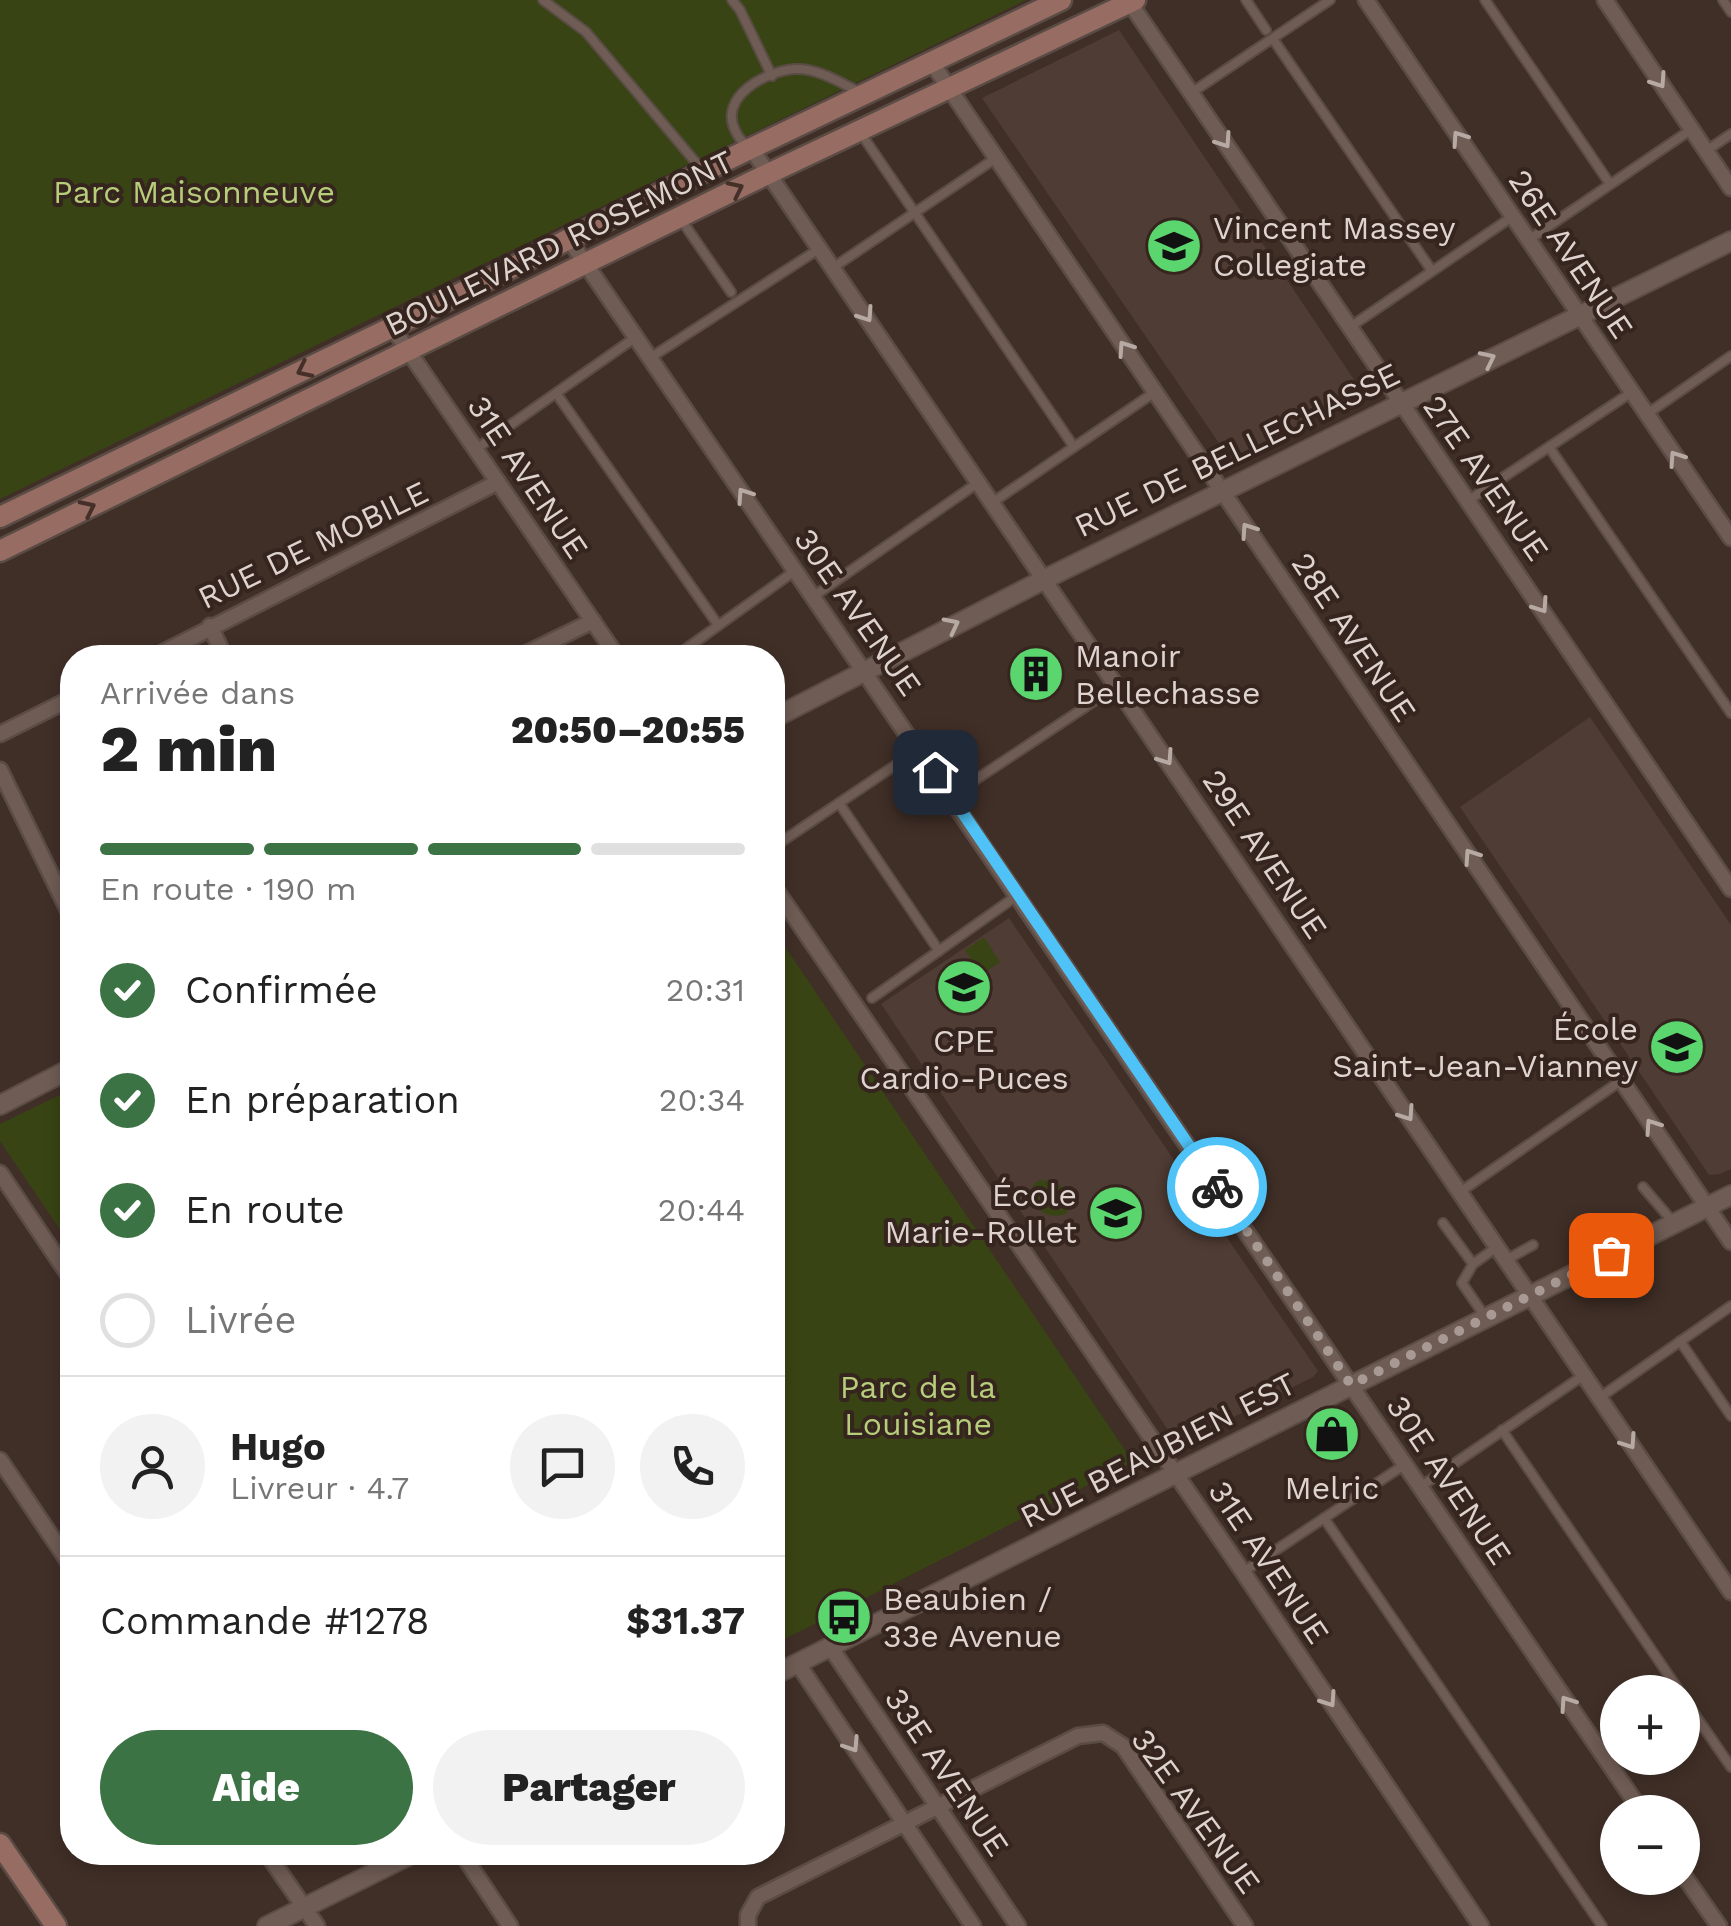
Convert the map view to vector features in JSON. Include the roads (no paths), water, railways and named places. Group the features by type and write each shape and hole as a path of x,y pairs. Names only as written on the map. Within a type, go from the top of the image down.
{"main road":[{"name":"BOULEVARD ROSEMONT","path":"1061,0 703,171 0,520 6,548 769,173 1131,1"},
{"path":"0,1844 56,1926"}],"street":[{"path":"1605,0 1731,188"},
{"name":"27E AVENUE","path":"1131,1 1731,889"},
{"name":"26E AVENUE","path":"1373,2 1527,240 1731,538"},
{"name":"28E AVENUE","path":"932,63 1731,1242"},
{"name":"29E AVENUE","path":"752,148 1731,1592"},
{"name":"30E AVENUE","path":"568,238 1630,1795"},
{"name":"RUE DE BELLECHASSE","path":"785,711 1731,241"},
{"name":"31E AVENUE","path":"392,327 609,645"},
{"name":"RUE DE MOBILE","path":"176,645 498,482"},
{"path":"544,645 593,621"},
{"path":"210,626 219,645"},
{"path":"0,734 60,704"},
{"path":"0,770 60,893"},
{"name":"31E AVENUE","path":"785,903 1481,1926"},
{"path":"0,1105 60,1074"},
{"path":"0,1173 60,1262"},
{"name":"RUE BEAUBIEN EST","path":"785,1670 1731,1195"},
{"path":"0,1460 60,1549"},
{"name":"33E AVENUE","path":"831,1648 1018,1926"},
{"name":"33E AVENUE","path":"798,1664 973,1926"},
{"name":"32E AVENUE","path":"748,1926 748,1915 758,1897 1078,1736 1103,1733 1124,1746 1245,1926"},
{"path":"275,1865 317,1926"},
{"path":"267,1926 390,1865"},
{"path":"470,1865 505,1924"},
{"path":"1697,1895 1719,1926"}],"lane":[{"path":"544,0 586,32 703,171"},
{"path":"732,0 772,76"},
{"path":"1246,0 1266,30"},
{"path":"1191,93 1330,0"},
{"path":"1485,0 1610,184"},
{"path":"1723,0 1731,12"},
{"path":"1273,39 1432,272"},
{"path":"752,148 741,142 730,118 731,105 740,93 772,76 800,69 828,76 865,95"},
{"path":"1527,240 1692,129"},
{"path":"859,131 1074,447"},
{"path":"1706,150 1731,134"},
{"path":"834,267 996,158"},
{"path":"679,217 731,292"},
{"path":"1350,327 1512,217"},
{"path":"650,358 821,248"},
{"path":"476,450 636,337"},
{"path":"1647,414 1730,360"},
{"path":"993,502 1155,392"},
{"path":"1470,500 1632,392"},
{"path":"556,393 718,626"},
{"path":"1549,447 1731,713"},
{"path":"814,596 979,482"},
{"path":"691,645 796,570"},
{"path":"951,796 1118,686"},
{"path":"785,839 919,749"},
{"path":"839,803 939,951"},
{"path":"872,998 1018,896"},
{"path":"1460,1192 1622,1080"},
{"path":"1643,1187 1674,1223"},
{"path":"1443,1222 1472,1264"},
{"path":"1486,1318 1462,1283 1472,1264 1533,1245"},
{"path":"1599,1398 1731,1306"},
{"path":"1680,1341 1731,1416"},
{"path":"1420,1487 1584,1375"},
{"path":"1502,1430 1668,1675"},
{"path":"1243,1572 1404,1464"},
{"path":"1324,1518 1602,1926"},
{"path":"1700,1722 1731,1767"}],"place":[{"name":"Vincent Massey Collegiate","path":"1174,246"},
{"name":"Manoir Bellechasse","path":"1036,674"},
{"name":"CPE Cardio-Puces","path":"964,987"},
{"name":"École Saint-Jean-Vianney","path":"1677,1047"},
{"name":"École Marie-Rollet","path":"1116,1213"},
{"name":"Melric","path":"1332,1434"},
{"name":"Beaubien / 33e Avenue","path":"844,1617"}],"park label":[{"name":"Parc Maisonneuve","path":"194,192"},
{"name":"Parc de la Louisiane","path":"918,1406"}]}
